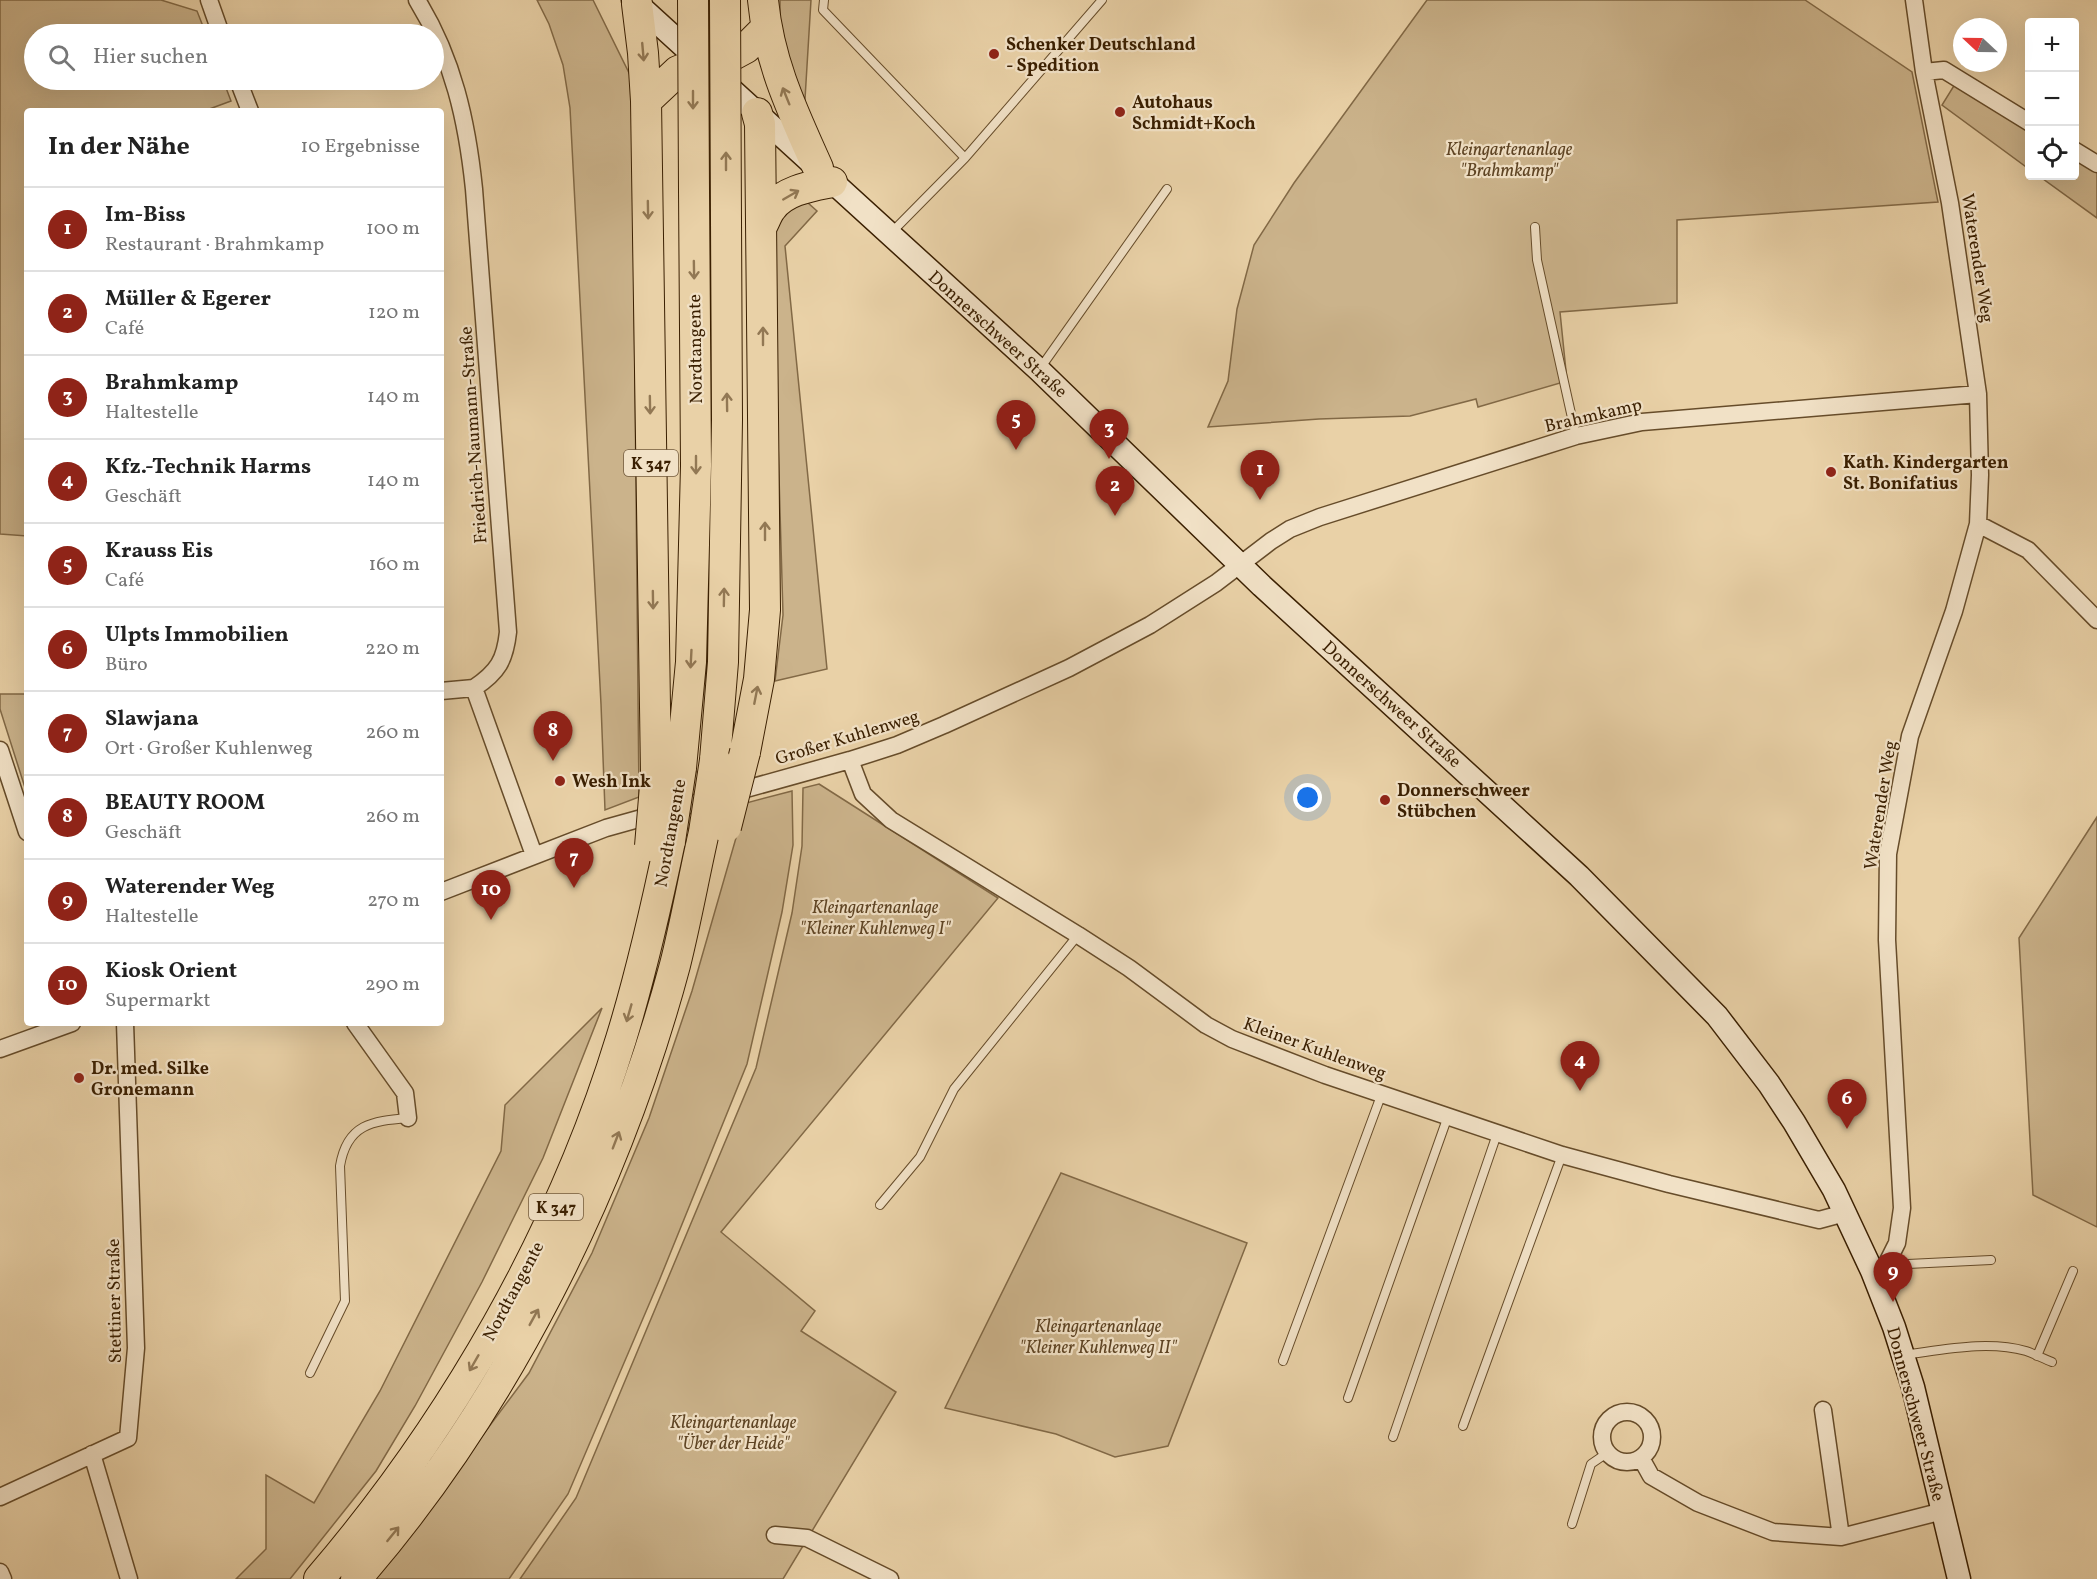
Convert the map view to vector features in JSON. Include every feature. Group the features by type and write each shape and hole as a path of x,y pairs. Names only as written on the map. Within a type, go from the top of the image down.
{"highway":[{"name":"Nordtangente","path":"319,1579 382,1502 428,1439 513,1296 552,1218 588,1130 621,1041 645,957 638,921 660,843 669,771 691,662 696,466 693,0"},
{"name":"Nordtangente","path":"356,1579 407,1516 449,1457 495,1386 538,1310 579,1228 616,1141 649,1050 675,964 703,918 715,830 714,760 723,650 727,420 725,0"},
{"name":"K 347","path":"646,7 644,53 669,771"},
{"path":"646,101 678,71 733,55 746,48 765,14"},
{"path":"762,226 772,207 785,197 825,175 784,94 765,14"},
{"name":"K 347","path":"715,830 745,752 759,679 765,610 762,226 760,124 757,113"}],"main road":[{"name":"Donnerschweer Straße","path":"646,7 757,113 1039,370 1240,565 1579,876 1710,1008 1769,1084 1794,1122 1879,1268 1927,1440 1959,1579"}],"street":[{"path":"209,0 218,24"},
{"name":"Friedrich-Naumann-Straße","path":"417,0 431,24"},
{"name":"Waterender Weg","path":"1879,1268 1897,1243 1902,1208 1887,940 1888,854 1910,736 1954,611 1978,524 1978,393 1950,203 1924,72 1914,0"},
{"name":"Friedrich-Naumann-Straße","path":"444,51 456,84 470,151 508,632 506,649 499,666 488,679 474,688"},
{"path":"1924,72 1944,70 2025,120"},
{"path":"242,90 249,108"},
{"path":"2079,153 2097,164"},
{"name":"Brahmkamp","path":"1240,565 1290,529 1320,517 1576,436 1642,422 1978,393"},
{"path":"1978,524 2028,550 2097,620"},
{"name":"Großer Kuhlenweg","path":"444,891 606,828 897,745 1069,668 1150,625 1240,565"},
{"path":"444,691 474,688 534,855"},
{"path":"0,750 24,823"},
{"name":"Kleiner Kuhlenweg","path":"850,760 863,794 891,820 1078,935 1129,968 1206,1025 1232,1039 1325,1075 1562,1155 1669,1184 1819,1220 1845,1213"},
{"path":"0,1048 63,1026"},
{"name":"Stettiner Straße","path":"0,1497 128,1438 136,1348 125,1026"},
{"path":"357,1026 405,1093 408,1118"},
{"path":"1823,1410 1841,1537"},
{"path":"1623,1413 1635,1413 1650,1426 1651,1445 1641,1458 1634,1462 1625,1462 1616,1460 1607,1453 1602,1434 1612,1417 1623,1413"},
{"path":"92,1455 129,1579"},
{"path":"1641,1458 1651,1476 1698,1503 1773,1532 1841,1537 1943,1511"},
{"path":"775,1535 807,1538 890,1579"},
{"path":"0,1572 3,1579"}],"lane":[{"path":"824,0 823,10 965,158"},
{"path":"889,234 965,158 1102,0"},
{"path":"1039,370 1167,189"},
{"path":"1535,227 1537,260 1576,436"},
{"path":"880,1205 920,1157 954,1089 1078,935"},
{"path":"1283,1361 1382,1094"},
{"path":"1348,1398 1448,1116"},
{"path":"310,1373 345,1301 340,1166 342,1156 351,1138 366,1124 408,1118"},
{"path":"1393,1437 1497,1134"},
{"path":"1463,1426 1562,1155"},
{"path":"1879,1268 1991,1260"},
{"path":"2037,1356 2073,1271"},
{"path":"1903,1355 1977,1347 2004,1347 2026,1351 2052,1362"},
{"path":"1572,1524 1592,1464 1607,1453"}],"green space":[{"path":"0,0 161,0 197,11 202,24 24,24 24,90 227,90 231,101 212,108 24,108 24,536 0,534"},
{"path":"537,0 593,0 632,79 639,797 605,810 570,108 563,65 549,24"},
{"path":"780,0 811,0 805,99 788,68 780,39"},
{"name":"Kleingartenanlage \"Brahmkamp\"","path":"1427,0 1805,0 1912,72 1938,202 1677,220 1677,303 1560,312 1567,381 1478,407 1476,399 1410,416 1319,419 1208,427 1228,381 1237,309 1254,245 1294,183"},
{"path":"1955,84 2025,127 2025,166 1942,105"},
{"path":"2079,159 2097,170 2097,218 2045,180 2079,180"},
{"path":"799,201 808,203 817,211 785,246 827,669 775,681 783,615 772,233 781,210"},
{"path":"0,694 24,694 24,785 0,709"},
{"path":"819,784 998,898 721,1232 815,1311 801,1331 896,1392 783,1579 520,1579 576,1498 756,1068 792,913 802,846 803,788"},
{"path":"792,791 793,845 782,912 747,1064 659,1281 568,1494 509,1579 372,1579 409,1534 529,1373 592,1253 649,1118 692,991 746,803"},
{"path":"2097,817 2097,1227 2033,1195 2019,938"},
{"path":"602,1008 543,1158 482,1282 415,1406 376,1471 290,1579 236,1579 266,1549 266,1475 314,1503 380,1391 501,1151 505,1105"},
{"name":"Kleingartenanlage \"Kleiner Kuhlenweg II\"","path":"1061,1173 1247,1243 1168,1446 1115,1457 1056,1434 945,1408"}],"place":[{"name":"Schenker Deutschland - Spedition","path":"994,54"},
{"name":"Autohaus Schmidt+Koch","path":"1120,112"},
{"name":"Krauss Eis","path":"1016,450"},
{"name":"Brahmkamp","path":"1109,459"},
{"name":"Kath. Kindergarten St. Bonifatius","path":"1831,472"},
{"name":"Im-Biss","path":"1260,500"},
{"name":"Müller & Egerer","path":"1115,516"},
{"name":"BEAUTY ROOM","path":"553,761"},
{"name":"Wesh Ink","path":"560,781"},
{"name":"Donnerschweer Stübchen","path":"1385,800"},
{"name":"Slawjana","path":"574,888"},
{"name":"Kiosk Orient","path":"491,920"},
{"name":"Dr. med. Silke Gronemann","path":"79,1078"},
{"name":"Kfz.-Technik Harms","path":"1580,1091"},
{"name":"Ulpts Immobilien","path":"1847,1129"},
{"name":"Waterender Weg","path":"1893,1302"}],"park label":[{"name":"Kleingartenanlage \"Kleiner Kuhlenweg I\"","path":"875,917"},
{"name":"Kleingartenanlage \"Über der Heide\"","path":"733,1432"}]}
